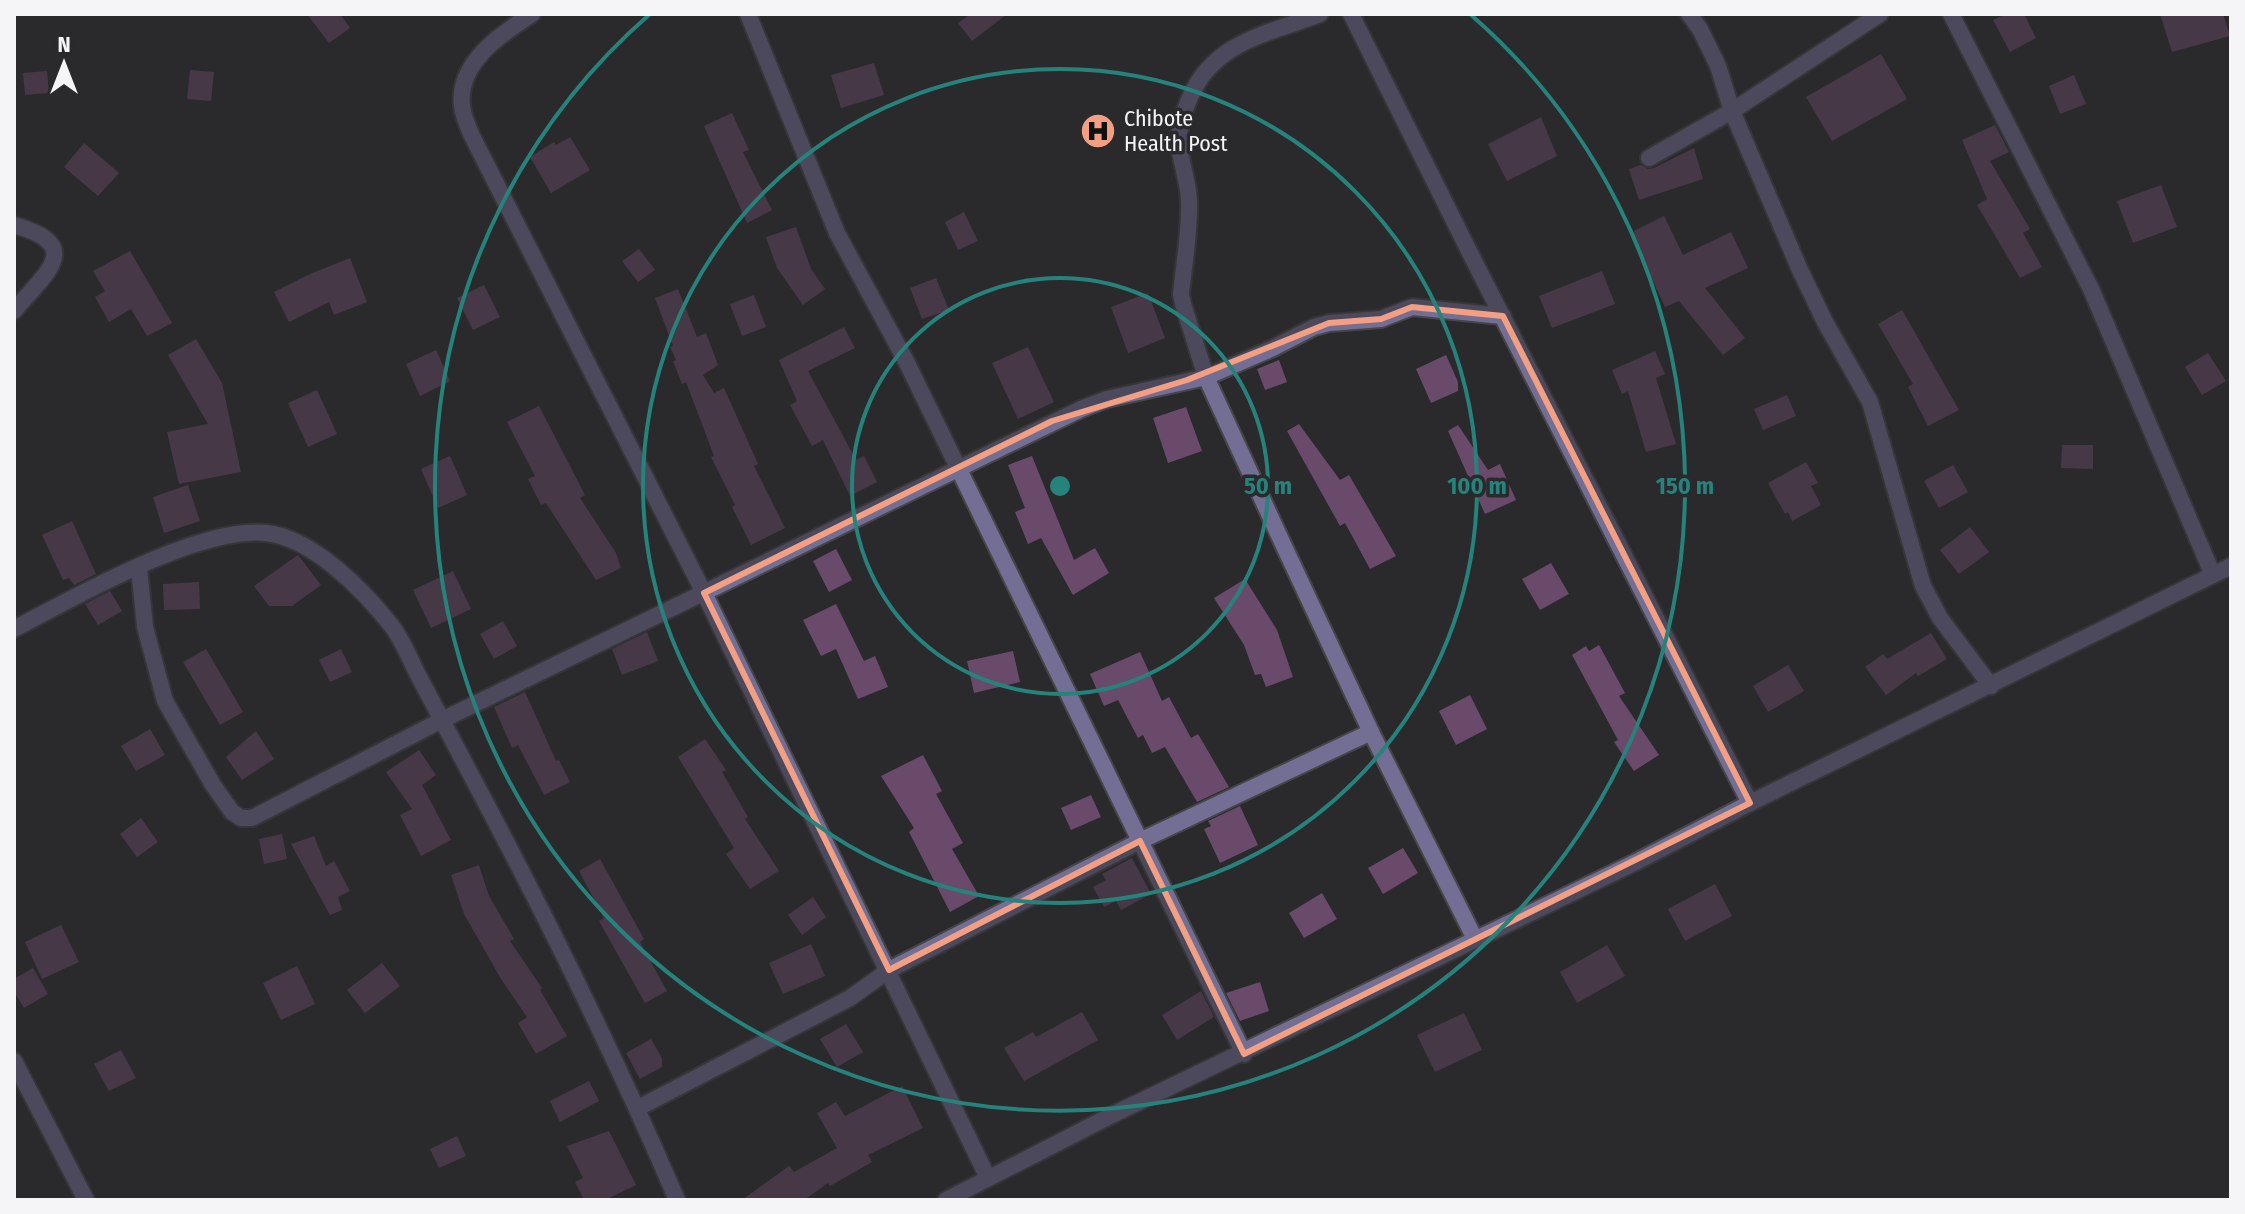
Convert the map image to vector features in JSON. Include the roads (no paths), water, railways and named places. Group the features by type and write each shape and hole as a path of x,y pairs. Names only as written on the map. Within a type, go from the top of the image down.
{"street":[{"path":"532,14 509,28 480,54 463,81 462,107 472,136 704,593 988,1178"},
{"path":"748,14 827,211 959,468 1244,1054"},
{"path":"1320,14 1231,47 1201,74 1180,124 1179,145 1189,204 1181,294 1206,377 1371,732 1475,939"},
{"path":"1351,14 1750,803"},
{"path":"1689,14 1718,66 1732,111 1806,283 1870,402 1923,586 1940,618 1991,686"},
{"path":"1649,158 1732,111 1880,14"},
{"path":"1951,14 2091,289 2213,575"},
{"path":"14,225 47,237 54,245 55,256 14,311"},
{"path":"139,568 145,627 165,701 213,785 232,812 241,818 263,813 442,720 1052,421 1107,399 1206,377 1329,323 1381,319 1412,307 1503,316"},
{"path":"14,629 90,589 196,544 235,534 269,533 303,546 333,565 393,627 557,938 638,1108 677,1200"},
{"path":"946,1200 1112,1115 1244,1054 1636,862 2231,566"},
{"path":"638,1108 850,998 889,970 1140,841 1371,732"},
{"path":"14,1061 86,1200"}],"place":[{"name":"Chibote Health Post","path":"1098,131"}]}
